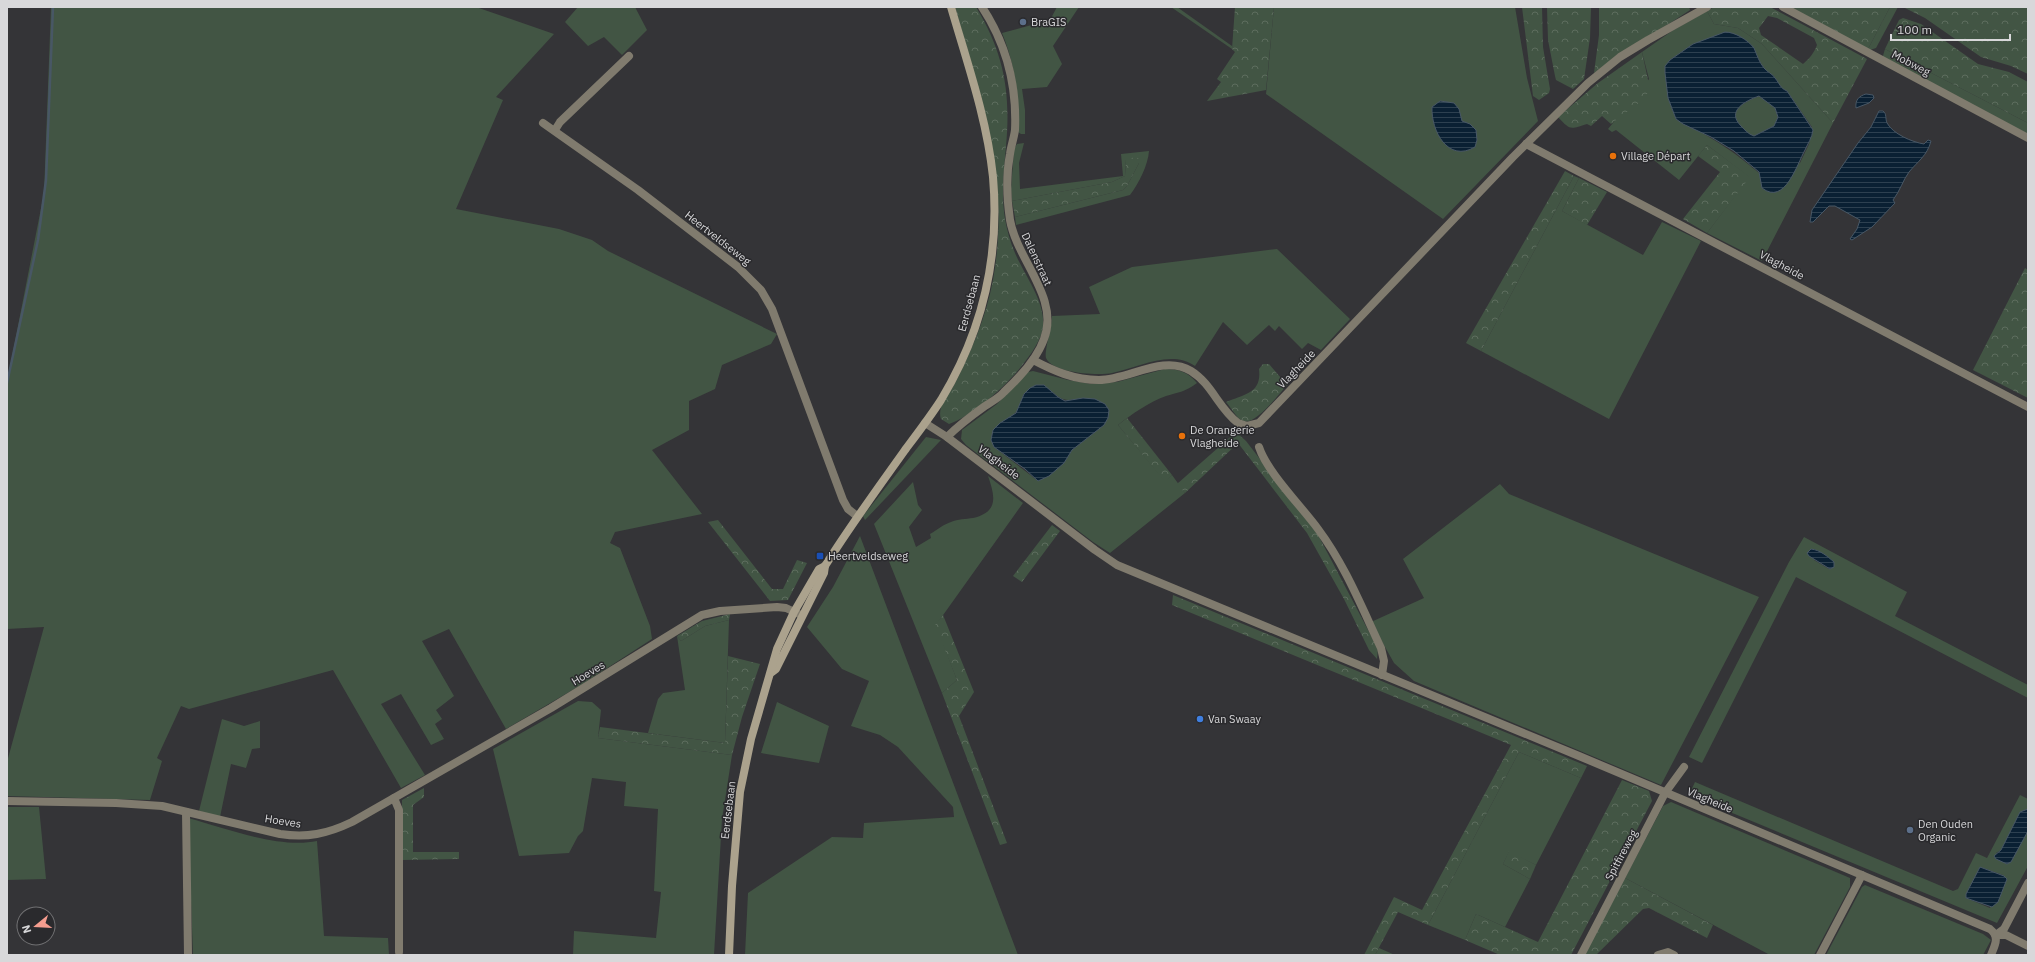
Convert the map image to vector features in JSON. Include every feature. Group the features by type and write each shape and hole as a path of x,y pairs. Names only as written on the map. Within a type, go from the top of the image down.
{"main road":[{"name":"Eerdsebaan","path":"729,955 732,886 740,792 751,739 772,672 776,669 798,614 824,573 825,566 857,516 940,401 958,369 973,335 984,296 990,266 994,232 992,176 987,139 976,94 951,7"}],"street":[{"name":"Dalenstraat","path":"947,437 960,424 1004,393 1033,360 1044,340 1047,331 1047,310 1012,232 1007,178 1015,131 1013,84 1009,64 1001,40 982,7"},
{"name":"Vlagheide","path":"1033,360 1062,374 1077,378 1099,380 1124,377 1163,365 1177,366 1191,371 1198,376 1235,421 1244,426 1256,424 1262,421 1526,144 1606,68 1648,40 1707,7"},
{"name":"Mobweg","path":"1783,7 2028,138"},
{"path":"555,130 560,122 629,56"},
{"name":"Heertveldseweg","path":"543,123 555,130 724,256 746,274 761,290 772,309 843,500 848,509 857,516"},
{"name":"Vlagheide","path":"1526,144 2028,407"},
{"name":"Vlagheide","path":"925,422 1117,565 1862,875 1990,929 1996,935 2006,935 2028,946"},
{"path":"1259,447 1266,462 1318,529 1339,563 1381,648 1384,661 1382,675"},
{"name":"Hoeves","path":"7,802 116,803 162,806 280,834 299,836 317,835 334,830 394,798 551,708 702,615 720,611 777,607 786,608 798,614"},
{"name":"Spitfireweg","path":"1581,955 1666,793 1684,767"},
{"path":"394,798 399,810 399,952"},
{"path":"186,812 188,955"},
{"path":"1820,955 1862,875"},
{"path":"1991,955 1996,944 1996,935 2004,929 2028,883"},
{"path":"1658,955 1668,952 1674,955"}],"green space":[{"path":"51,7 476,7 554,34 496,97 503,100 456,209 559,229 592,240 608,251 777,334 771,344 722,365 715,389 689,401 689,430 652,450 702,514 615,532 610,543 620,548 650,626 652,639 581,685 506,729 449,629 422,641 454,696 436,710 442,719 435,724 444,739 431,745 401,694 381,704 425,775 401,788 333,670 189,709 181,706 157,758 162,761 150,800 7,796 7,762 44,627 7,629 7,382 44,193"},
{"path":"578,7 635,7 647,30 622,55 604,37 588,46 565,22"},
{"path":"955,7 976,7 986,24 999,57 1006,91 1007,108 1003,191 1005,219 1013,249 1039,302 1043,322 1042,332 1036,345 1028,358 1016,372 1003,386 975,409 949,424 941,419 941,406 953,387 966,361 982,321 993,280 998,243 996,174 991,141 984,108"},
{"path":"1057,7 1079,7 1053,46 1062,64 1047,87 1022,89 1025,110 1025,134 1021,134 1018,132 1017,94 1013,70 1002,33 1050,20"},
{"path":"1171,7 1177,7 1232,46 1232,49"},
{"path":"1235,7 1274,7 1266,90 1207,101 1221,82 1217,79 1235,52 1232,49"},
{"path":"1274,7 1515,7 1527,78 1538,121 1443,219 1266,94"},
{"path":"1522,7 1542,7 1543,47 1550,89 1549,93 1539,100 1533,96"},
{"path":"1547,7 1591,7 1590,38 1584,79 1573,89 1556,80 1548,40"},
{"path":"1599,7 1689,7 1690,10 1594,73 1599,35"},
{"path":"1714,7 1770,7 1867,59 1833,123 1762,44 1738,28 1714,24 1707,11","holes":["1768,16 1777,18 1814,38 1817,45 1816,48 1803,64 1761,35 1759,28"]},
{"path":"1785,7 1890,7 1867,51"},
{"path":"1890,7 1898,7 1876,48 1867,51"},
{"path":"2028,7 2028,74 2011,66 1981,57 1925,18 1905,8"},
{"path":"1707,11 1714,24 1738,28 1762,44 1833,123 1762,261 1707,233 1749,177 1707,145 1679,180 1616,130 1612,132 1608,129 1649,79 1642,52 1672,31","holes":["1741,37 1754,49 1767,72 1775,78 1782,89 1787,91 1812,127 1809,144 1800,163 1760,176 1759,173 1729,149 1676,119 1668,98 1670,60 1693,44"]},
{"path":"1903,18 1921,24 1978,64 2009,72 2028,82 2028,123 1885,49 1899,20"},
{"path":"1885,49 2028,123 2028,134 1882,59"},
{"path":"1642,52 1650,89 1644,99 1611,124 1602,116 1591,126 1587,124 1571,128 1558,117 1598,83"},
{"path":"1759,96 1775,108 1778,117 1774,126 1754,136 1748,133 1737,120 1736,111 1743,104"},
{"path":"1024,143 1019,163 1020,189 1123,176 1121,154 1149,151 1147,162 1142,174 1130,195 1016,225 1015,217 1123,190 1127,186 1139,163 1126,160 1125,176 1112,182 1012,201 1011,189 1014,149 1017,144"},
{"path":"1707,145 1750,177 1707,233 1683,219 1720,172 1698,156"},
{"path":"1135,157 1140,159 1139,163 1127,186 1123,190 1015,217 1012,201 1112,182 1125,176 1126,160"},
{"path":"1565,171 1574,176 1481,351 1466,343"},
{"path":"1574,176 1579,178 1562,211 1643,255 1662,222 1701,241 1609,419 1481,351"},
{"path":"1579,178 1607,192 1587,225 1562,211"},
{"path":"1277,249 1350,319 1321,350 1308,343 1302,349 1279,326 1275,331 1269,325 1247,345 1223,322 1195,366 1185,361 1165,359 1112,373 1087,374 1057,367 1050,363 1046,358 1052,316 1100,314 1089,287 1132,267"},
{"path":"2025,268 2028,270 2028,398 1973,370"},
{"path":"1263,364 1269,364 1287,385 1273,402 1254,419 1248,421 1240,420 1226,402 1251,392 1255,388 1258,383 1259,369"},
{"path":"1165,369 1183,372 1197,383 1185,390 1166,396 1147,405 1118,425 1165,481 1172,475 1185,493 1110,553 1093,542 966,445 961,439 962,430 997,404 1028,372 1033,371 1091,384 1117,382","holes":["1049,389 1064,400 1083,398 1104,425 1072,450 1064,463 1038,481 994,447 992,436 994,431 1016,412 1024,394"]},
{"path":"1127,418 1172,475 1165,482 1118,425"},
{"path":"1236,432 1246,441 1317,533 1378,649 1377,659 1369,650 1344,599 1307,533 1238,443 1185,493 1177,484"},
{"path":"926,437 941,440 865,520 863,516"},
{"path":"988,476 1023,503 936,625 957,680 942,693 874,524 913,482 918,505 922,510 909,527 916,547 931,538 930,534 946,524 956,520 973,518 987,512 993,502 992,490"},
{"path":"1500,484 1509,494 1759,597 1661,785 1414,681 1394,663 1371,622 1424,598 1403,559"},
{"path":"718,520 772,589 783,589 797,560 807,563 788,600 770,601 708,522"},
{"path":"1052,525 1060,531 1022,582 1013,576"},
{"path":"860,536 1018,955 745,955 748,893 832,837 863,838 864,823 954,817 953,807 898,747 880,735 851,726 869,681 842,669 807,627 833,587"},
{"path":"1804,537 1907,592 1895,616 2028,685 2028,698 1796,577 1702,763 1689,757 1789,562","holes":["1814,549 1834,562 1829,569 1814,560"]},
{"path":"1173,595 1587,766 1581,778 1519,752 1428,925 1398,912 1375,955 1364,955 1394,897 1422,910 1511,745 1172,605"},
{"path":"730,614 729,620 705,626 681,641 677,636 702,621"},
{"path":"943,615 974,692 959,716 1007,843 1000,845 942,693 957,680 935,625"},
{"path":"729,620 725,743 648,733 658,699 663,693 685,690 677,636 681,641 705,626"},
{"path":"728,656 760,664 742,717 732,755 598,738 600,727 725,743"},
{"path":"578,701 592,702 601,710 598,738 732,755 722,819 714,955 573,955 574,931 656,938 661,892 654,891 658,809 624,806 626,782 592,778 583,831 578,836 569,853 519,856 493,749"},
{"path":"777,702 829,726 819,763 761,753"},
{"path":"222,719 244,726 260,721 260,748 252,749 246,768 231,764 220,817 199,811"},
{"path":"1519,752 1581,778 1536,865 1509,852 1503,864 1530,879 1505,927 1476,914 1465,940 1428,925"},
{"path":"1622,780 1649,791 1652,801 1571,955 1500,955 1465,940 1476,914 1538,942"},
{"path":"1695,782 1953,891 1958,889 1976,853 1987,858 2020,795 2028,799 2028,809 2023,811 2001,850 1996,853 2009,863 2028,831 2028,866 1997,923 1689,795","holes":["1980,867 2003,875 1990,908 1966,898 1966,894"]},
{"path":"424,788 424,797 413,805 413,852 459,852 459,859 402,860 402,800"},
{"path":"1671,802 1850,878 1850,887 1814,955 1770,955 1625,878 1663,806"},
{"path":"7,807 39,807 46,879 7,880"},
{"path":"188,818 269,840 302,843 317,841 324,936 388,938 389,955 193,955"},
{"path":"1509,851 1536,865 1530,879 1503,864"},
{"path":"1625,878 1713,925 1707,938 1649,908 1643,909 1596,955 1584,955"},
{"path":"1865,885 1983,934 1991,940 1983,955 1826,955 1862,887"},
{"path":"1379,948 1395,955 1375,955"}],"water":[{"path":"1725,32 1733,33 1745,39 1754,48 1759,61 1764,68 1774,77 1781,87 1787,91 1813,130 1811,138 1794,173 1784,188 1777,192 1770,192 1762,188 1759,172 1734,151 1676,119 1668,98 1665,66 1670,60 1693,44","holes":["1759,96 1775,108 1778,117 1774,126 1754,136 1748,133 1737,121 1736,111 1739,107"]},
{"path":"1866,94 1873,95 1874,98 1869,103 1856,108 1858,99"},
{"path":"1440,101 1454,103 1459,109 1462,121 1470,124 1476,130 1477,140 1475,147 1465,151 1457,151 1449,148 1443,142 1434,126 1432,116 1432,107"},
{"path":"1879,111 1884,112 1887,123 1898,134 1919,143 1924,144 1928,140 1931,141 1925,154 1907,175 1893,200 1895,203 1872,227 1852,240 1850,239 1857,229 1860,220 1835,206 1829,206 1813,222 1810,222 1812,210 1858,143 1871,127"},
{"path":"1036,385 1044,385 1065,401 1083,398 1095,399 1105,404 1109,410 1108,418 1104,425 1072,450 1064,463 1049,476 1038,481 1025,469 994,447 991,440 993,430 1000,423 1016,413 1024,394"},
{"path":"1811,549 1820,552 1829,558 1834,562 1834,567 1830,569 1809,556 1807,553"},
{"path":"2028,809 2028,831 2011,862 2007,864 1996,859 1994,856 2001,850 2020,812"},
{"path":"1980,867 2004,876 2007,879 1998,902 1992,907 1966,898 1966,894"}],"waterway":[{"path":"7,383 38,240 46,180 53,7"}],"place":[{"name":"BraGIS","path":"1023,22"},
{"name":"Village Départ","path":"1613,156"},
{"name":"De Orangerie Vlagheide","path":"1182,436"},
{"name":"Heertveldseweg","path":"820,556"},
{"name":"Van Swaay","path":"1200,719"},
{"name":"Den Ouden Organic","path":"1910,830"}]}
